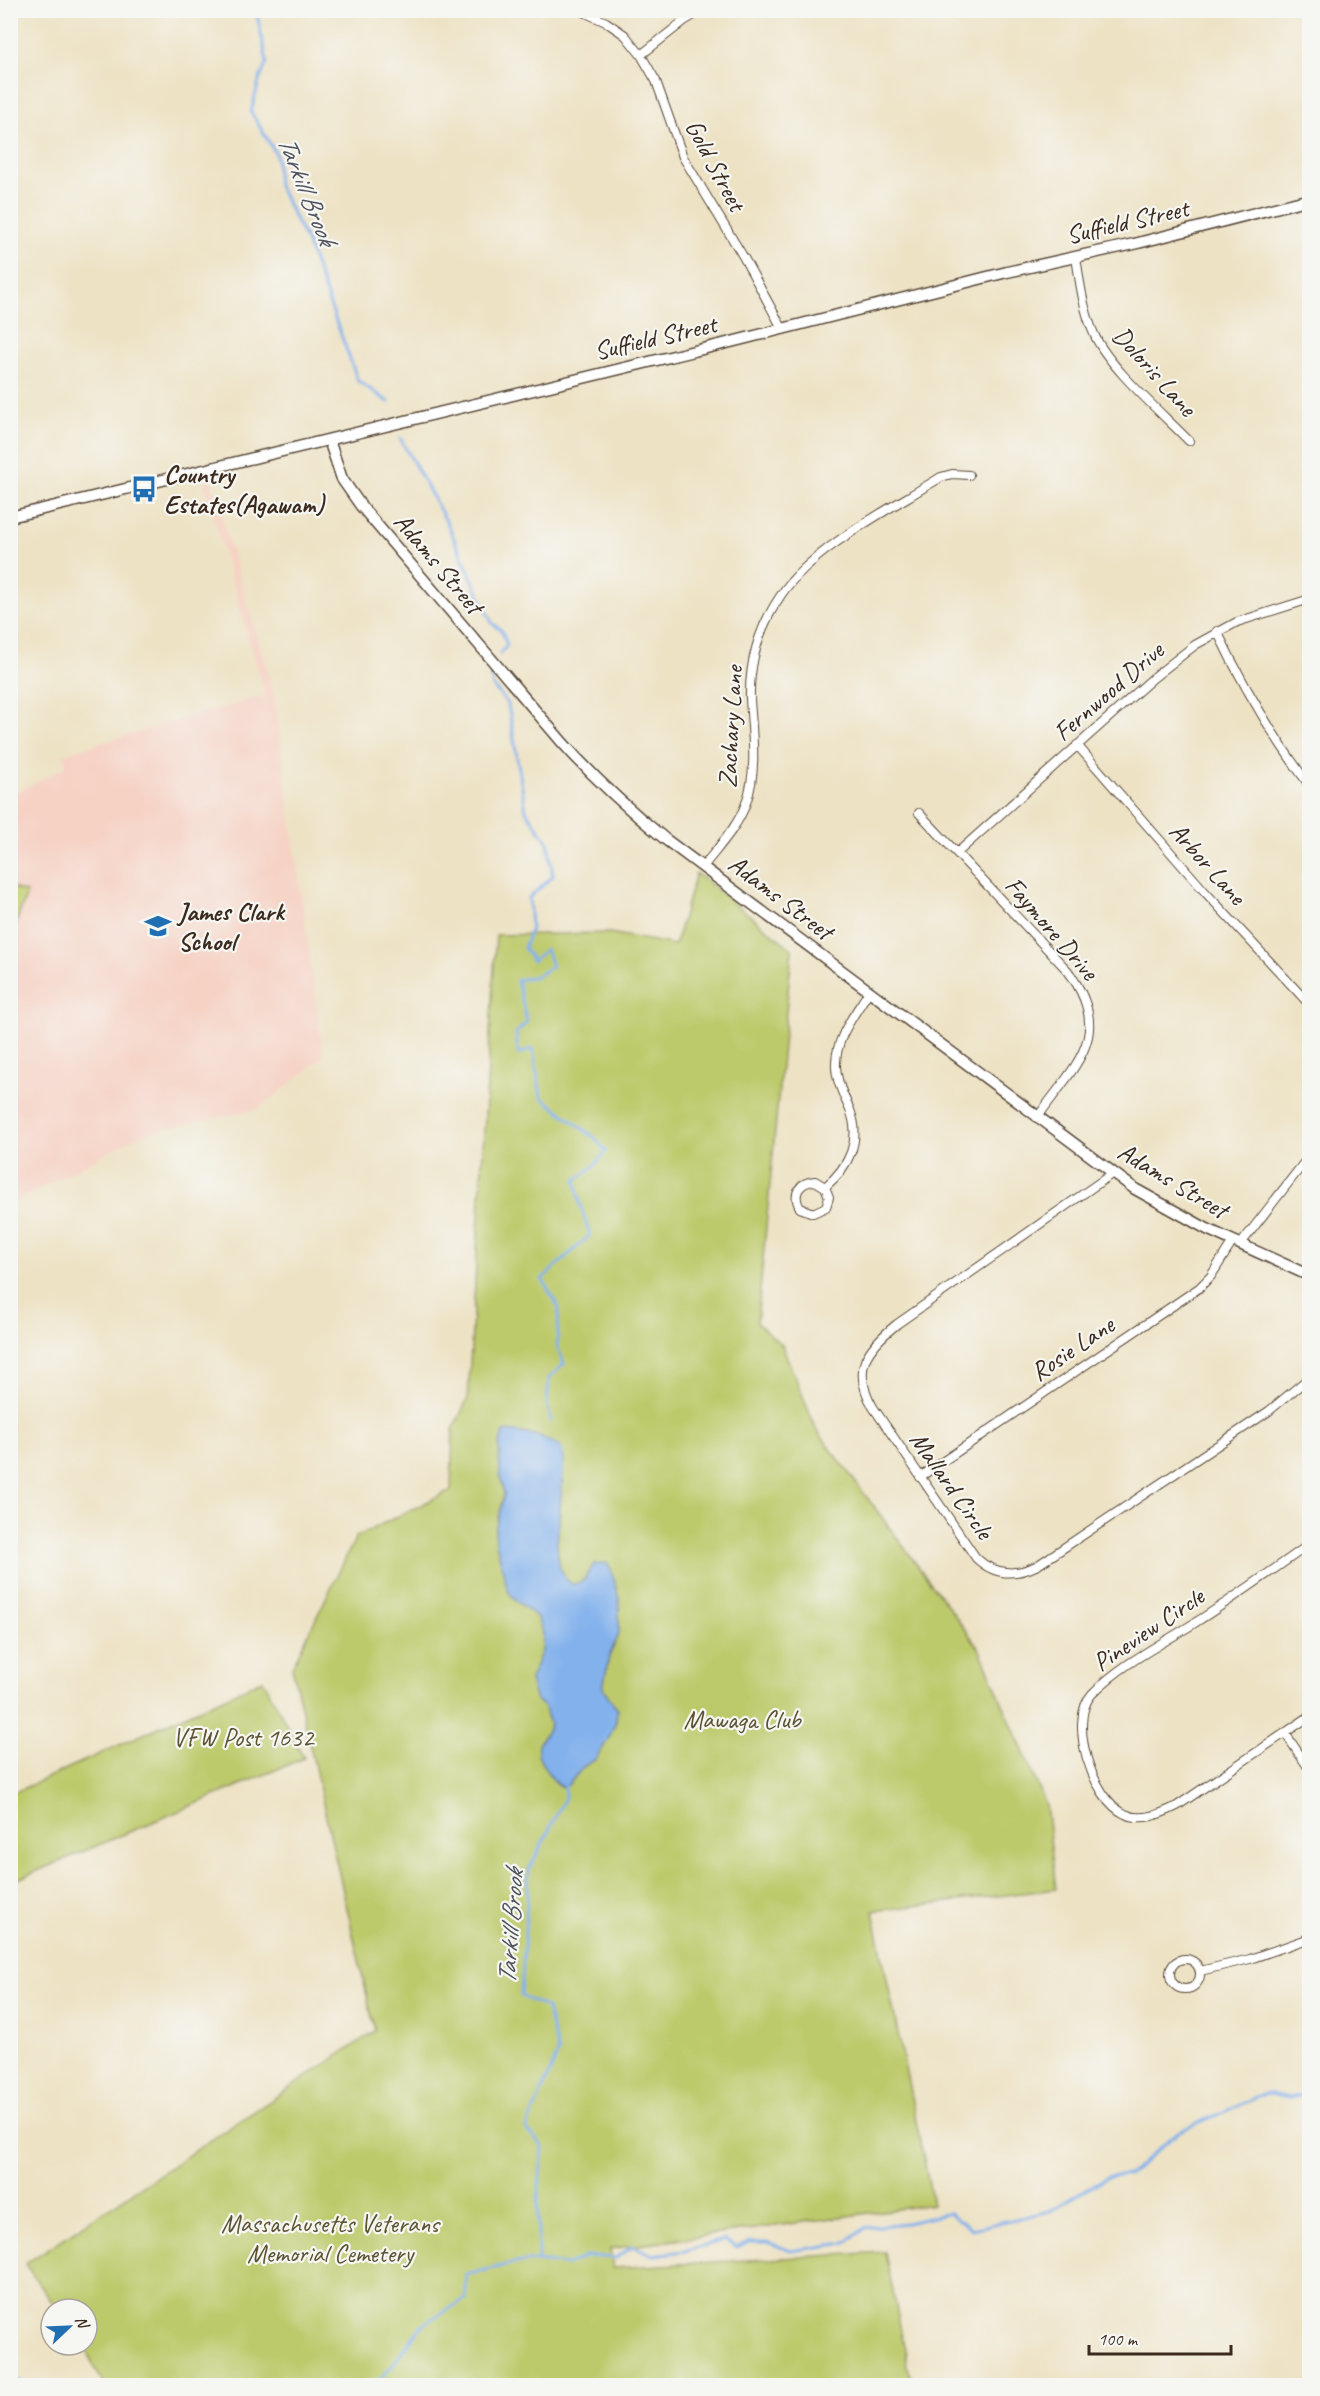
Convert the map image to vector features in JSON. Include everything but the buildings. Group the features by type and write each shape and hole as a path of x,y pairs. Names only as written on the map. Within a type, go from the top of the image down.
{"main road":[{"name":"Suffield Street","path":"10,518 1310,199"},
{"name":"Adams Street","path":"329,440 342,479 361,506 593,777 623,805 1037,1118 1135,1189 1236,1243 1310,1276"}],"street":[{"name":"Gold Street","path":"579,10 606,22 625,35 641,55 656,81 683,157 744,258 782,328"},
{"path":"641,55 684,21 702,10"},
{"name":"Doloris Lane","path":"1076,257 1084,306 1094,334 1104,351 1190,441"},
{"name":"Zachary Lane","path":"703,867 738,820 750,793 753,753 751,674 762,631 782,594 809,563 825,550 946,475 969,475"},
{"name":"Fernwood Drive","path":"957,853 1173,661 1216,631 1237,621 1310,598"},
{"path":"1216,631 1254,705 1271,733 1310,786"},
{"name":"Arbor Lane","path":"1077,745 1214,902 1310,1005"},
{"name":"Faymore Drive","path":"919,813 1068,971 1082,991 1089,1008 1091,1029 1084,1051 1037,1118"},
{"path":"825,1187 840,1173 854,1144 853,1120 839,1083 836,1060 844,1032 869,991"},
{"name":"Rosie Lane","path":"920,1477 1199,1288 1310,1155"},
{"name":"Mallard Circle","path":"1113,1173 897,1324 878,1341 866,1356 862,1367 862,1379 868,1399 976,1558 1007,1574 1018,1573 1038,1565 1269,1411 1310,1377"},
{"name":"Pineview Circle","path":"1310,1544 1107,1681 1088,1699 1082,1723 1087,1755 1099,1788 1119,1811 1136,1817 1159,1814 1177,1806 1310,1716"},
{"path":"1285,1732 1310,1770"},
{"path":"1200,1971 1250,1959 1310,1938"}],"shaded area":[{"name":"James Clark School","path":"211,481 274,694 323,1057 258,1109 153,1131 137,1137 11,1204 11,795 66,767 64,754 265,695 204,483"}],"green space":[{"name":"Mawaga Club","path":"696,873 792,949 757,1323 782,1345 816,1429 979,1648 1046,1805 1056,1889 873,1911 933,2204 610,2249 613,2268 885,2252 912,2385 104,2385 89,2357 99,2357 99,2297 48,2297 25,2264 375,2031 292,1667 356,1537 451,1490 453,1430 468,1398 496,935 610,933 675,945"},
{"path":"10,887 27,893 11,937"},
{"name":"VFW Post 1632","path":"263,1680 304,1758 11,1882 11,1794"}],"water":[{"path":"508,1431 540,1436 561,1447 564,1459 557,1545 560,1569 572,1584 584,1580 594,1564 606,1563 610,1567 619,1597 619,1634 609,1657 603,1688 617,1709 616,1721 609,1738 595,1760 584,1766 568,1785 563,1787 554,1781 539,1757 538,1751 539,1743 550,1724 544,1707 535,1698 530,1680 542,1651 543,1633 536,1616 516,1601 508,1591 496,1543 495,1530 504,1494 500,1475 499,1445 503,1433"}],"waterway":[{"name":"Tarkill Brook","path":"256,10 267,62 259,81 251,112 276,154 278,185 307,242 358,381 389,402"},
{"name":"Tarkill Brook","path":"400,438 446,521 492,623 502,631 507,645 500,654"},
{"name":"Tarkill Brook","path":"491,675 493,686 508,704 526,811 548,842 553,876 529,898 531,928 524,948 533,961 546,949 552,966 537,976 517,980 527,1022 516,1033 518,1054 533,1049 541,1097 595,1138 606,1151 593,1167 576,1180 580,1204 590,1235 542,1279 559,1308 557,1346 564,1364 549,1378 547,1403 551,1421"},
{"name":"Tarkill Brook","path":"538,2260 538,2198 543,2147 526,2129 558,2053 547,2008 521,1996 529,1870 565,1798 565,1782"},
{"path":"373,2386 391,2367 423,2324 466,2299 466,2275 514,2263 538,2261 567,2265 587,2256 616,2258 633,2246 653,2255 684,2251 724,2240 736,2247 751,2242 767,2242 791,2251 845,2243 864,2228 906,2223 950,2213 972,2229 1050,2211 1107,2177 1129,2175 1178,2132 1267,2093 1289,2098 1310,2094"},
{"path":"10,2374 25,2386"}],"place":[{"name":"Country Estates(Agawam)","path":"144,489"},
{"name":"James Clark School","path":"158,926"}],"park label":[{"name":"Massachusetts Veterans Memorial Cemetery","path":"330,2238"}]}
